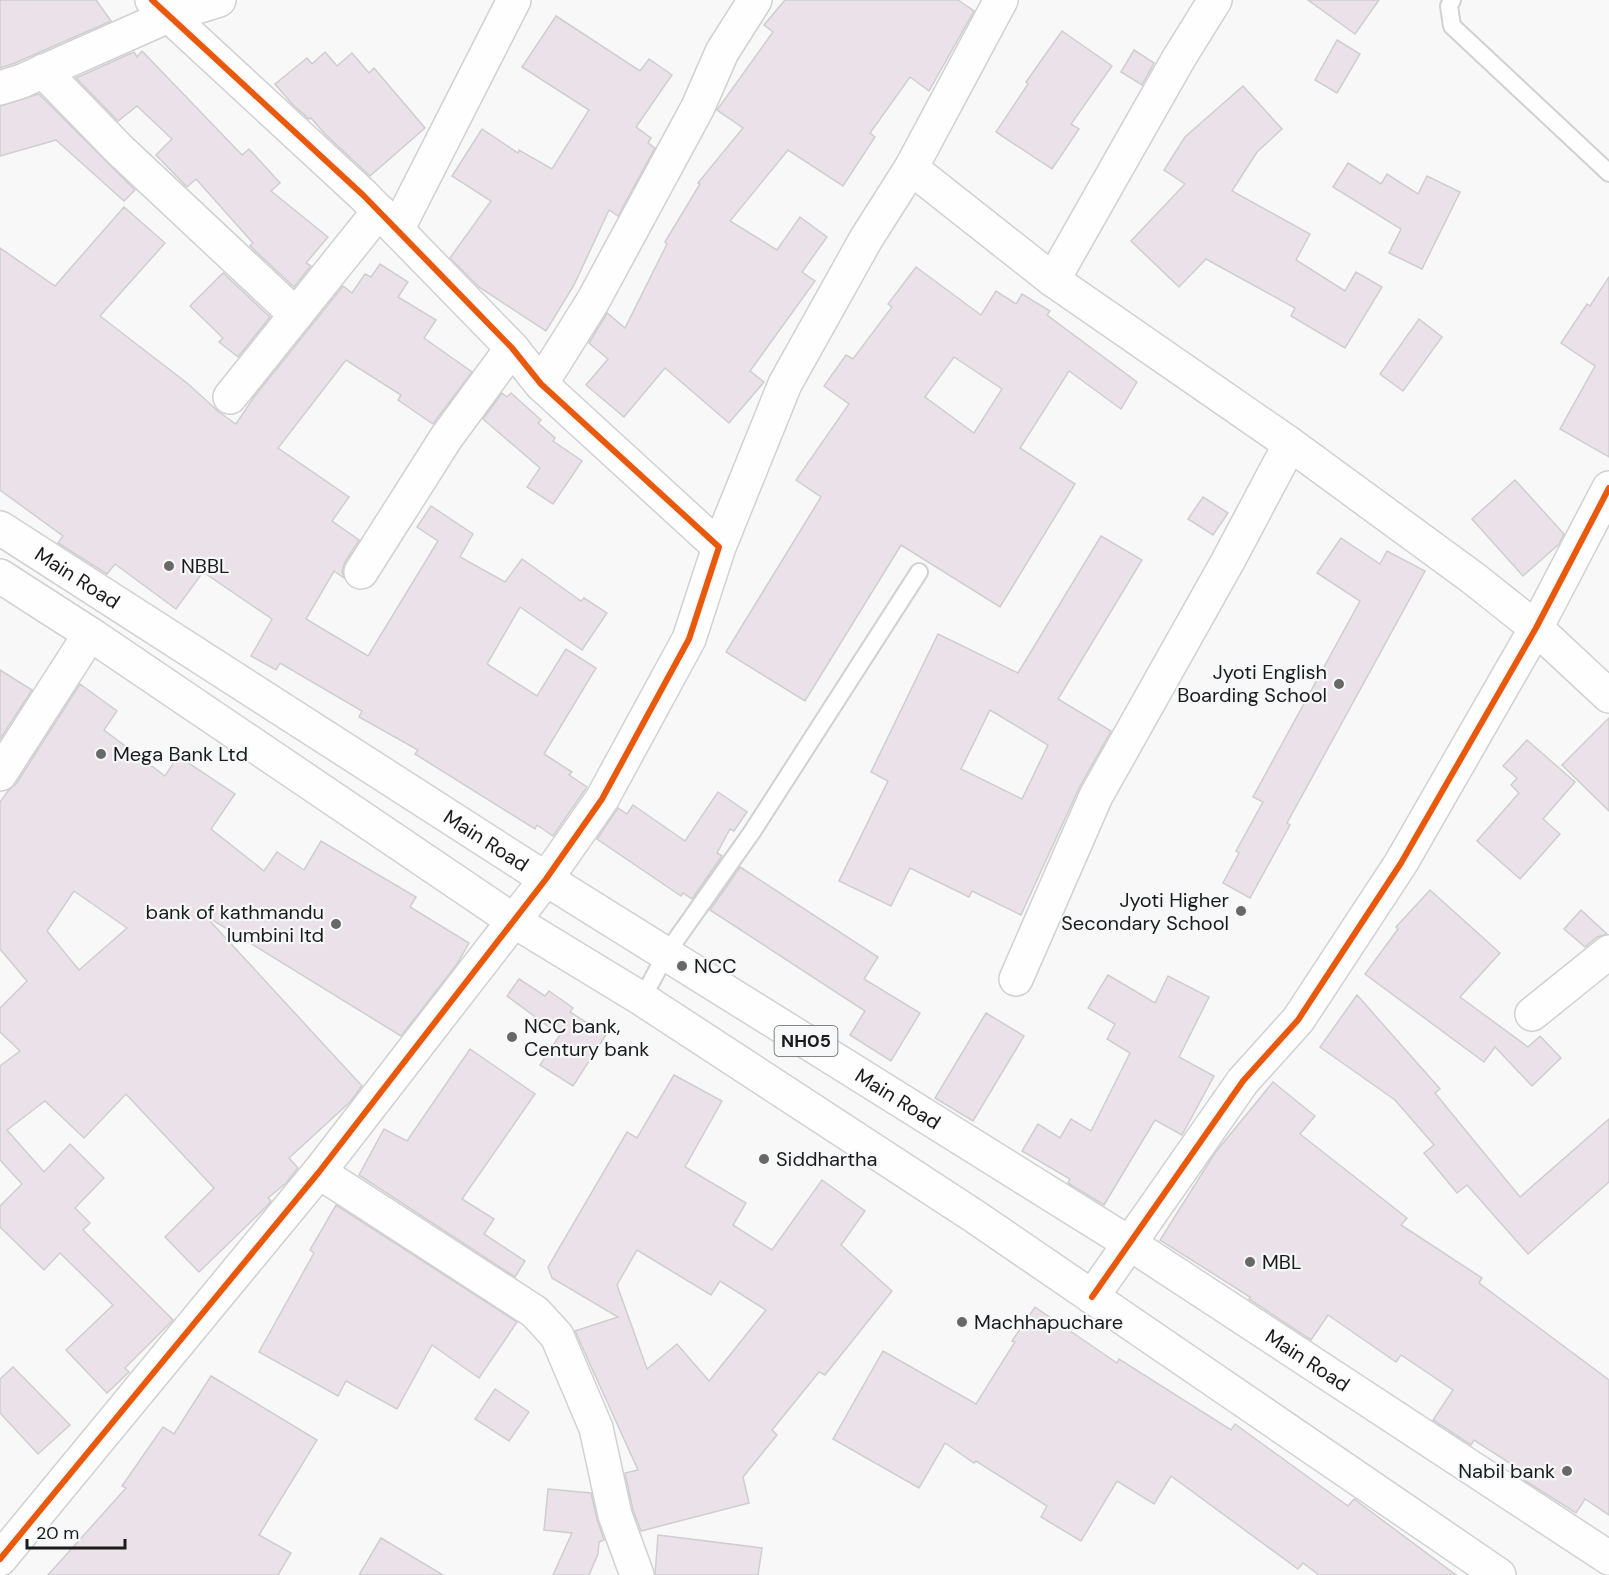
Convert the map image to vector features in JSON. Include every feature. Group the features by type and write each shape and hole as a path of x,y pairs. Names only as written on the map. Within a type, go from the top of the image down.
{"street":[{"path":"0,88 43,71 160,8 219,0"},
{"path":"230,398 296,315 388,221 514,0"},
{"path":"542,384 593,301 698,107 722,52 754,0"},
{"path":"0,1559 318,1172 546,879 602,799 689,639 719,547 785,384 866,239 911,168 1001,0"},
{"path":"1053,280 1179,58 1215,0"},
{"path":"160,8 388,221 512,348 542,384 719,547"},
{"path":"43,71 120,150 296,315"},
{"path":"911,168 1053,280 1290,444 1473,578 1536,628 1609,696"},
{"path":"361,572 446,438 512,348"},
{"path":"1016,979 1096,796 1228,561 1290,444"},
{"path":"1092,1297 1243,1081 1298,1020 1401,863 1536,628 1609,488"},
{"name":"Main Road","path":"0,528 546,879 1129,1243 1609,1558"},
{"name":"Main Road","path":"0,576 90,634 514,921 642,999 964,1210 1499,1575"},
{"path":"0,774 90,634"},
{"path":"1532,1014 1609,952"},
{"path":"318,1172 536,1312 557,1336 596,1428 615,1515 637,1575"}],"lane":[{"path":"1452,0 1449,6 1452,26 1609,173"},
{"path":"642,999 666,954 752,832 919,572"}],"building":[{"path":"0,0 96,0 111,21 0,68"},
{"path":"785,0 958,0 974,11 929,91 910,77 870,133 875,137 843,186 788,150 730,221 777,250 800,217 827,237 802,272 815,281 750,371 764,382 729,423 665,368 624,417 586,385 608,359 589,343 607,313 625,328 667,244 665,242 700,184 698,183 743,128 717,110 773,32 764,25"},
{"path":"1308,0 1379,0 1355,34"},
{"path":"556,16 640,71 649,59 672,75 636,127 651,138 648,143 655,148 618,216 609,210 574,285 546,331 479,287 450,258 491,201 452,176 482,129 518,153 519,150 552,169 589,110 522,67"},
{"path":"1062,31 1112,66 1071,124 1079,129 1052,169 996,132 1028,84 1026,82"},
{"path":"1337,40 1360,54 1337,93 1315,80"},
{"path":"1134,50 1154,63 1142,85 1121,72"},
{"path":"142,51 242,155 249,149 280,183 271,191 328,237 306,263 311,266 294,287 250,246 253,243 196,179 187,187 156,155 172,139 137,106 118,121 76,78 134,52 137,57"},
{"path":"325,52 337,66 352,53 369,73 374,68 425,128 370,176 311,118 309,119 293,105 275,84 307,58 312,64"},
{"path":"1243,86 1282,129 1257,152 1232,191 1310,234 1296,260 1345,291 1356,272 1382,287 1345,348 1291,316 1295,308 1206,259 1179,287 1131,241 1185,184 1164,170 1185,137"},
{"path":"39,94 135,190 124,201 56,140 0,156 0,106"},
{"path":"1348,163 1381,184 1387,174 1418,194 1427,176 1460,192 1422,269 1389,253 1401,229 1333,187"},
{"path":"124,207 165,243 100,316 236,424 254,397 343,286 352,293 365,274 371,277 380,264 408,282 398,297 436,320 424,338 472,372 433,424 398,400 401,395 346,360 278,448 349,497 332,521 359,540 345,562 342,571 344,578 334,571 306,619 368,656 438,541 417,527 431,506 473,534 460,557 505,582 522,559 581,601 584,598 607,613 582,650 520,607 487,664 537,696 566,649 596,668 544,754 572,772 569,775 587,787 553,836 537,825 535,829 415,754 418,750 359,717 362,711 280,663 276,670 251,656 272,619 203,572 176,609 115,564 107,574 58,543 63,536 0,490 0,248 55,286"},
{"path":"916,267 981,315 996,291 1016,304 1022,294 1050,311 1047,315 1137,382 1121,409 1069,371 1020,448 1075,484 1000,607 901,545 805,701 726,652 821,497 796,480 849,404 824,386 846,355 853,359 892,307 888,304","holes":["954,357 1002,389 974,433 925,397"]},
{"path":"223,273 270,317 238,357 219,342 223,338 190,306"},
{"path":"1609,277 1609,457 1560,429 1595,366 1561,343 1587,304 1590,306"},
{"path":"1419,319 1442,337 1403,391 1380,374"},
{"path":"502,393 507,397 511,393 541,420 538,423 555,438 553,441 582,461 553,504 527,487 540,468 483,419"},
{"path":"1515,480 1564,534 1559,544 1523,576 1472,519"},
{"path":"1203,497 1228,513 1213,535 1188,519"},
{"path":"1101,536 1142,560 1058,699 1111,731 1079,788 1021,915 972,891 969,897 910,868 891,906 839,881 888,781 871,772 938,634 1018,673","holes":["990,710 1048,745 1022,799 961,769"]},
{"name":"Jyoti English Boarding School","path":"1341,538 1380,564 1387,551 1425,571 1287,823 1290,825 1250,898 1223,883 1239,853 1236,851 1263,802 1253,797 1360,601 1317,573"},
{"path":"0,670 32,690 0,739"},
{"path":"80,684 117,711 104,730 165,776 178,756 235,794 211,829 264,871 277,852 304,870 321,841 416,897 410,907 469,943 457,964 401,1036 211,919 210,921 362,1086 350,1102 289,1158 298,1168 286,1183 268,1198 271,1201 267,1206 199,1272 165,1237 214,1188 126,1094 84,1138 45,1101 7,1130 44,1172 70,1144 104,1178 75,1208 90,1223 83,1230 173,1320 125,1368 129,1372 107,1393 66,1350 113,1305 60,1253 44,1270 0,1227 0,1206 22,1184 0,1160 0,1066 20,1051 0,1032 0,1008 27,981 0,949 0,802 16,784","holes":["74,891 127,928 79,970 47,931"]},
{"path":"1609,718 1609,811 1562,765"},
{"path":"1527,740 1575,782 1543,819 1560,834 1520,879 1477,841 1519,793 1511,785 1517,778 1503,766"},
{"path":"718,792 747,812 734,831 730,829 717,853 722,856 692,899 683,893 681,896 597,839 618,808 627,814 633,805 685,841"},
{"path":"740,867 878,957 864,979 920,1013 891,1061 850,1035 865,1011 710,910"},
{"path":"1430,890 1500,953 1460,997 1528,1047 1540,1036 1561,1058 1532,1086 1495,1047 1484,1062 1365,974 1398,929 1396,927"},
{"path":"1581,910 1607,934 1597,937 1585,947 1564,929"},
{"path":"1108,975 1155,1003 1168,976 1209,997 1179,1057 1214,1076 1182,1135 1155,1120 1104,1205 1068,1183 1070,1179 1022,1151 1038,1124 1060,1138 1071,1119 1091,1131 1130,1053 1107,1039 1115,1024 1088,1008"},
{"path":"519,979 545,996 549,991 573,1008 570,1012 606,1035 573,1086 540,1065 560,1035 507,996"},
{"path":"1357,995 1440,1089 1435,1093 1520,1197 1609,1119 1609,1182 1528,1254 1467,1185 1457,1193 1424,1153 1434,1145 1395,1100 1320,1047"},
{"path":"986,1013 1024,1036 973,1121 935,1098"},
{"path":"470,1049 535,1094 462,1199 494,1219 484,1234 525,1261 515,1277 359,1175 384,1129 407,1141"},
{"path":"674,1075 722,1101 685,1167 746,1203 733,1225 772,1250 822,1180 865,1211 841,1245 892,1291 825,1375 819,1372 772,1430 777,1435 743,1477 749,1503 641,1531 633,1510 625,1473 638,1470 575,1331 618,1317 552,1278 548,1267 627,1132 637,1138","holes":["637,1250 711,1295 720,1281 766,1310 709,1381 677,1344 647,1369 617,1285"]},
{"path":"1273,1082 1315,1116 1300,1134 1407,1218 1401,1225 1482,1278 1479,1283 1609,1380 1609,1515 1585,1499 1576,1513 1524,1480 1528,1475 1474,1440 1471,1445 1433,1420 1453,1390 1401,1355 1396,1362 1328,1315 1311,1340 1249,1299 1250,1297 1160,1240 1215,1153"},
{"path":"336,1205 517,1322 479,1378 432,1345 397,1409 346,1381 338,1396 259,1352 314,1253 310,1250"},
{"path":"1035,1307 1117,1363 1119,1359 1231,1430 1235,1424 1348,1506 1354,1499 1456,1575 1319,1575 1303,1563 1298,1569 1171,1476 1154,1504 1117,1481 1081,1541 1041,1517 1047,1506 945,1443 919,1488 833,1439 883,1351 976,1404 1015,1342 1012,1341"},
{"path":"13,1367 70,1425 38,1454 0,1413 0,1379"},
{"path":"211,1376 317,1440 259,1535 291,1553 278,1575 48,1575 126,1488 122,1486 163,1427 174,1434"},
{"path":"495,1389 529,1412 509,1441 475,1419"},
{"path":"548,1489 591,1493 604,1540 599,1542 598,1554 589,1575 553,1575 572,1533 544,1530"},
{"path":"658,1535 762,1548 758,1575 655,1575"},
{"path":"381,1538 443,1575 359,1575"}],"cycle path":[{"path":"0,1559 319,1172 546,879 602,799 689,639 719,547 541,384 512,348 363,195 152,0"},
{"path":"1092,1297 1243,1081 1298,1020 1401,863 1536,628 1609,488"}],"place":[{"name":"NBBL","path":"169,566"},
{"name":"Jyoti English Boarding School","path":"1339,684"},
{"name":"Mega Bank Ltd","path":"101,754"},
{"name":"Jyoti Higher Secondary School","path":"1241,911"},
{"name":"bank of kathmandu lumbini ltd","path":"336,924"},
{"name":"NCC","path":"682,966"},
{"name":"NCC bank, Century bank","path":"512,1037"},
{"name":"Siddhartha","path":"764,1159"},
{"name":"MBL","path":"1250,1262"},
{"name":"Machhapuchare","path":"962,1322"},
{"name":"Nabil bank","path":"1567,1471"}]}
